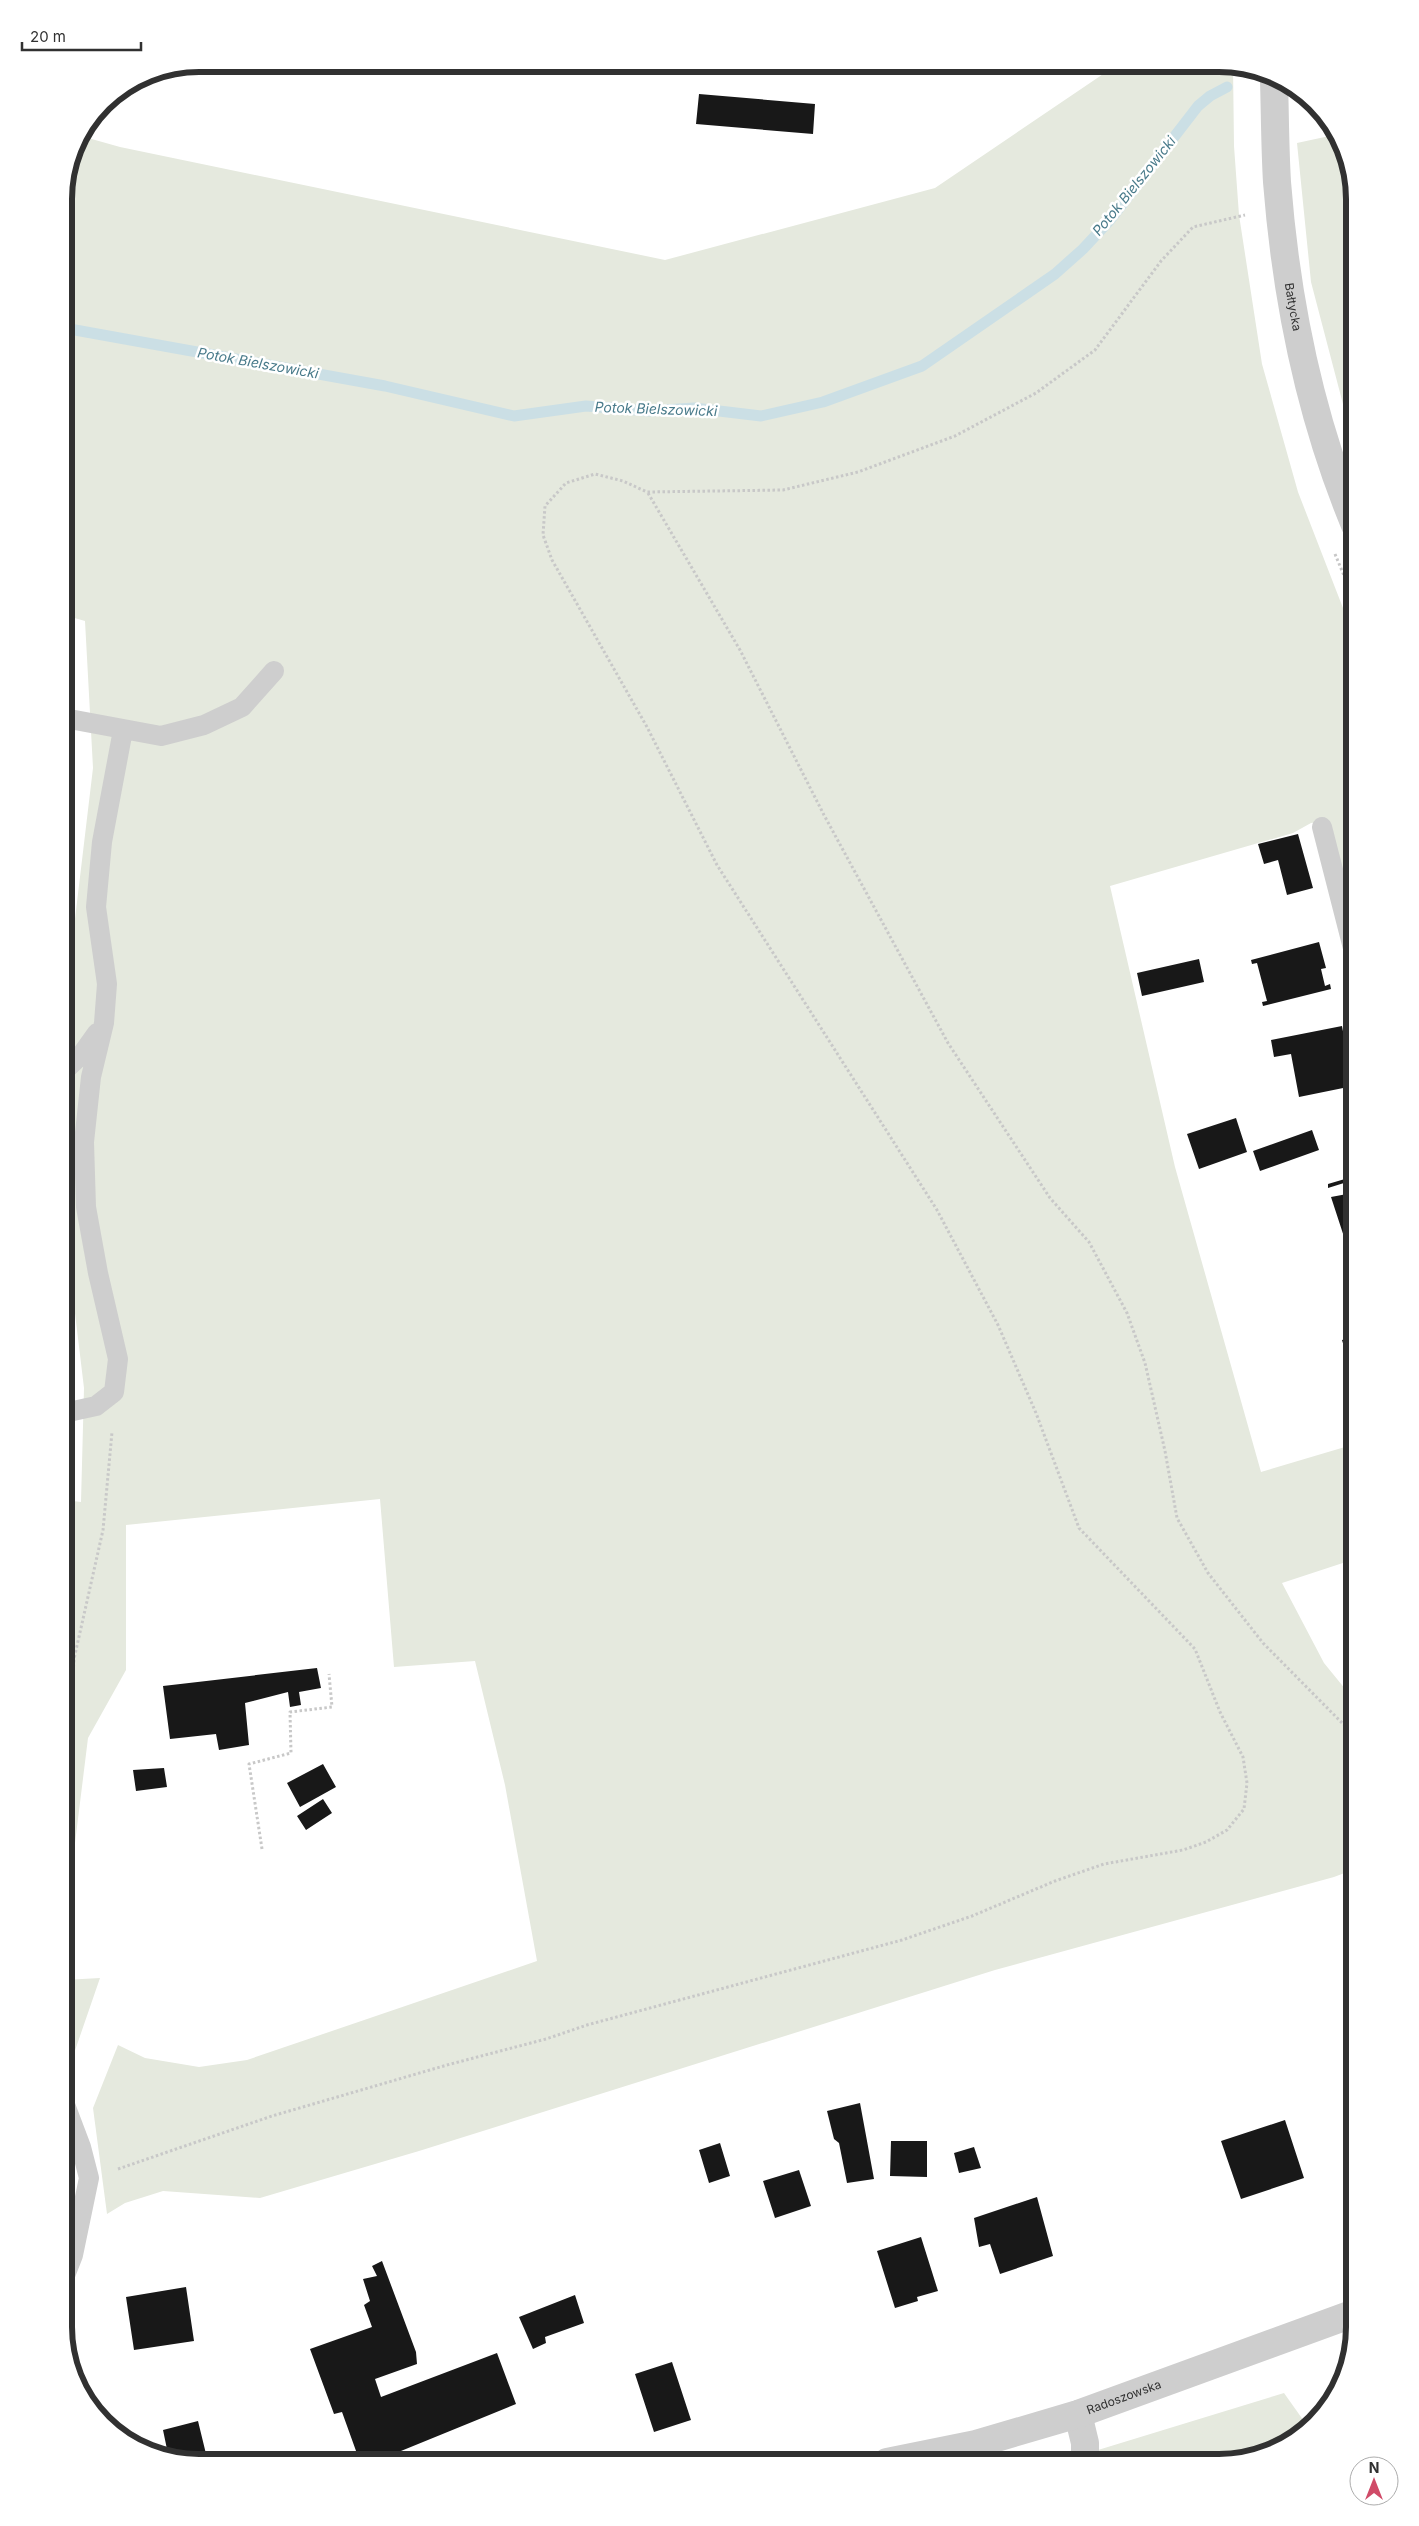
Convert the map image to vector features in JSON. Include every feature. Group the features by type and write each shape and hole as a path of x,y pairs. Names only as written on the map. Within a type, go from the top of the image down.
{"street":[{"name":"Bałtycka","path":"1274,86 1280,211 1294,314 1310,386 1346,502"},
{"name":"Radoszowska","path":"928,2454 976,2444 1078,2414 1346,2317"},
{"path":"1078,2414 1085,2443 1085,2454"}],"lane":[{"path":"73,720 161,736 204,725 242,707 274,671"},
{"path":"72,1411 96,1406 114,1392 118,1359 98,1273 86,1207 84,1142 91,1076 104,1023 107,984 96,908 102,842 123,730"},
{"path":"1322,827 1346,921"},
{"path":"73,1063 82,1054 104,1023"},
{"path":"72,2123 81,2147 89,2178 72,2257"}],"path":[{"path":"89,2178 163,2155 272,2116 447,2065 546,2039 587,2025 932,1931 1055,1881 1104,1864 1182,1850 1206,1842 1227,1830 1244,1809 1248,1783 1243,1757 1220,1712 1195,1649 1079,1528 1036,1413 998,1325 937,1210 718,865 648,727 552,560 543,535 546,506 566,483 595,474 623,481 648,492 783,490 858,472 955,436 1036,393 1095,350 1161,261 1193,227 1252,214 1280,211"},
{"path":"648,492 740,650 824,815 948,1043 1050,1198 1088,1242 1127,1313 1145,1363 1165,1451 1177,1518 1208,1573 1263,1643 1346,1727"},
{"path":"72,1688 74,1659 103,1530 114,1392"},
{"path":"262,1849 249,1764 291,1753 290,1712 332,1707 329,1674"}],"shaded area":[{"path":"1105,73 1233,74 1234,146 1239,215 1262,364 1298,492 1346,616 1346,891 1328,821 1311,823 1293,833 1110,886 1175,1167 1261,1472 1346,1447 1346,1562 1282,1583 1324,1663 1346,1690 1346,1872 995,1970 419,2151 260,2198 163,2191 125,2203 107,2214 93,2108 118,2045 145,2058 199,2067 247,2060 537,1961 505,1785 475,1661 394,1667 380,1499 126,1525 126,1670 88,1738 72,1866 72,1501 81,1502 84,1388 72,1292 73,939 93,768 85,621 73,618 73,192 79,159 89,138 120,147 665,260 935,188"},
{"path":"1329,136 1337,151 1344,175 1346,192 1346,416 1311,282 1297,143"},
{"path":"100,1978 72,2059 72,1980"},
{"path":"1284,2393 1304,2421 1290,2432 1268,2444 1244,2451 1219,2454 1098,2454 1098,2450"}],"building":[{"path":"699,94 815,104 813,134 696,124"},
{"path":"1298,834 1313,888 1287,895 1278,860 1264,864 1258,844"},
{"path":"1319,942 1326,968 1321,969 1325,986 1330,984 1331,989 1263,1006 1262,1002 1267,1001 1257,963 1252,964 1251,960"},
{"path":"1199,959 1204,982 1142,996 1137,973"},
{"path":"1342,1026 1346,1048 1346,1087 1299,1097 1291,1054 1274,1057 1271,1040"},
{"path":"1236,1118 1247,1152 1199,1169 1187,1134"},
{"path":"1312,1130 1319,1150 1260,1171 1253,1151"},
{"path":"1346,1179 1346,1190 1344,1183 1328,1188 1328,1184"},
{"path":"1346,1194 1346,1243 1331,1197"},
{"path":"1346,1339 1346,1353 1342,1340"},
{"path":"317,1668 321,1688 299,1692 301,1705 290,1707 288,1692 245,1703 249,1745 219,1750 216,1734 170,1739 163,1686"},
{"path":"323,1764 336,1787 300,1807 287,1783"},
{"path":"164,1768 167,1787 136,1791 133,1770"},
{"path":"323,1799 332,1813 306,1830 297,1816"},
{"path":"860,2103 874,2179 847,2183 839,2143 834,2139 827,2111"},
{"path":"1285,2120 1304,2178 1241,2199 1221,2141"},
{"path":"891,2141 927,2141 927,2177 890,2176"},
{"path":"720,2143 730,2176 709,2183 699,2150"},
{"path":"974,2147 981,2168 959,2173 954,2153"},
{"path":"799,2170 811,2206 775,2218 763,2181"},
{"path":"1037,2197 1053,2256 1000,2274 990,2244 979,2247 974,2218"},
{"path":"921,2237 938,2291 917,2297 918,2301 895,2308 877,2251"},
{"path":"382,2261 416,2352 417,2364 375,2379 381,2397 497,2353 516,2404 396,2453 357,2453 342,2412 334,2414 310,2349 372,2327 364,2305 370,2301 363,2279 377,2276 372,2266"},
{"path":"186,2287 194,2341 134,2350 126,2297"},
{"path":"575,2295 584,2323 545,2337 546,2343 533,2349 519,2317"},
{"path":"672,2362 691,2420 654,2432 635,2374"},
{"path":"198,2421 206,2453 167,2449 163,2430"}],"waterway":[{"name":"Potok Bielszowicki","path":"73,330 385,386 514,416 586,406 649,411 694,408 761,416 823,402 922,366 1055,274 1083,249 1110,220 1198,106 1210,96 1227,87"}]}
